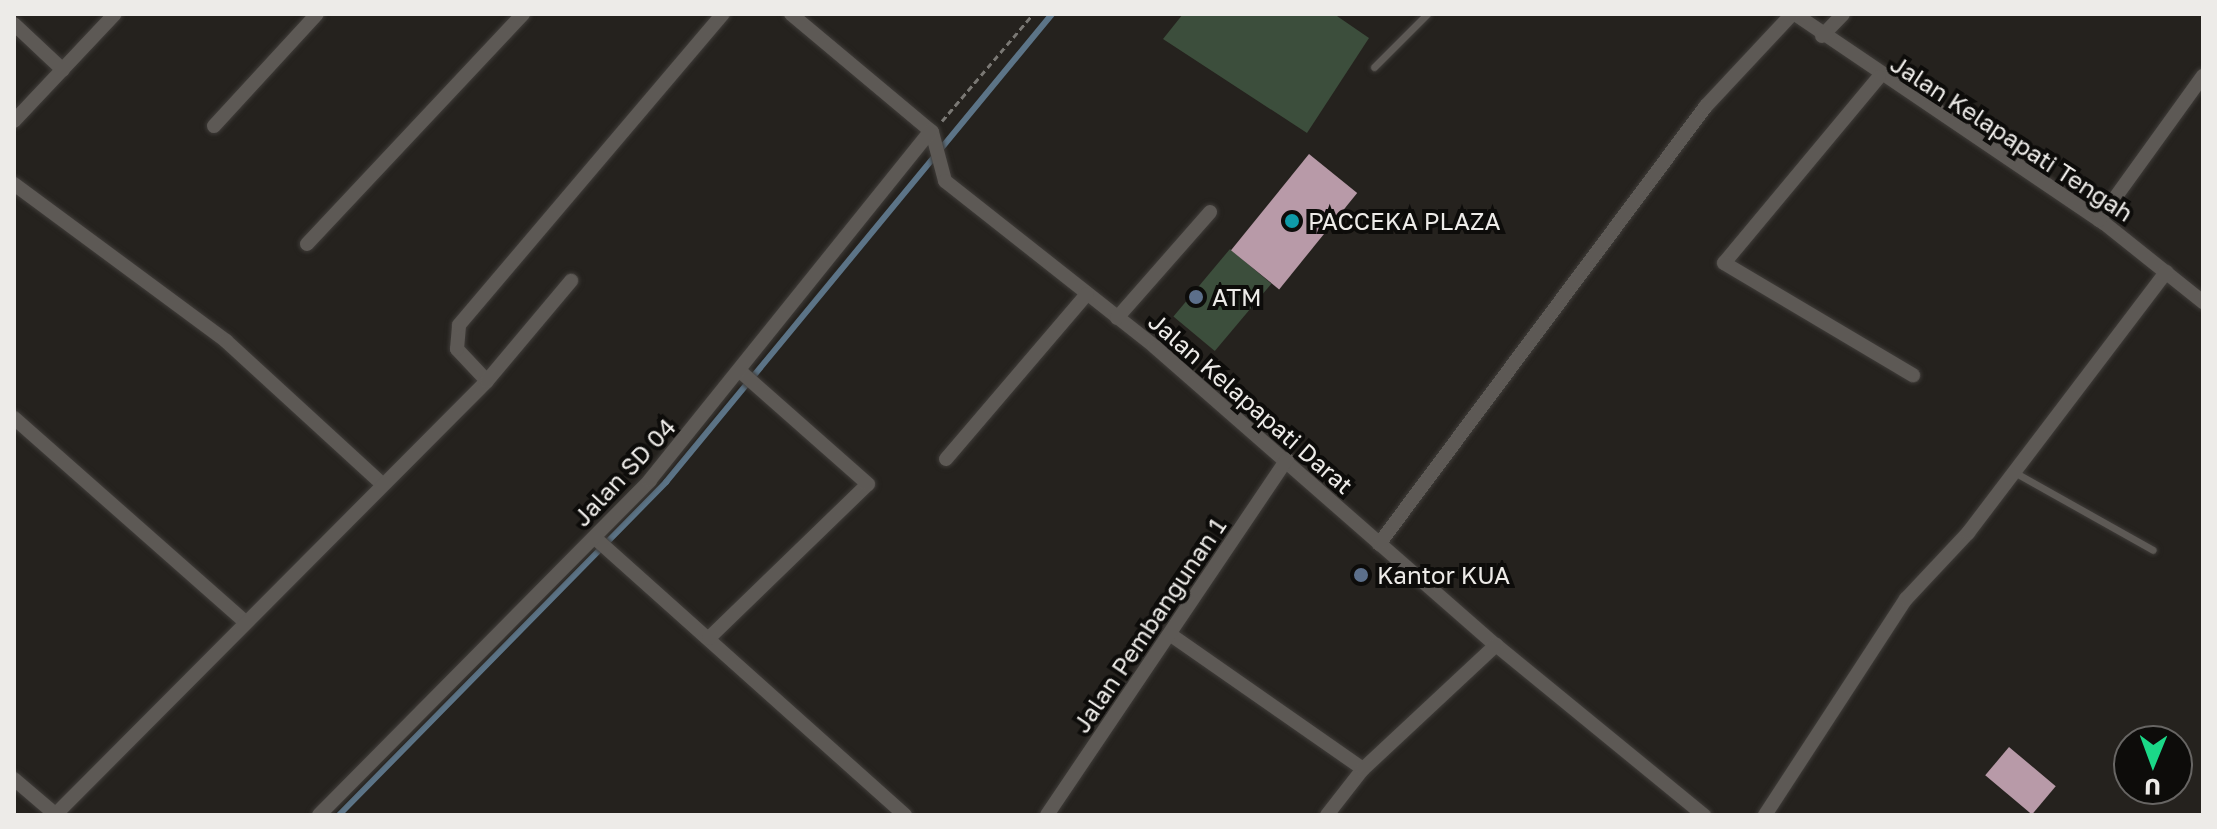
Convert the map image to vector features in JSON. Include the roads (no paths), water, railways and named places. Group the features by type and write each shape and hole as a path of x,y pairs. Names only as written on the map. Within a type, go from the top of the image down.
{"street":[{"path":"14,121 115,14"},
{"path":"214,126 317,14"},
{"path":"307,244 523,14"},
{"path":"487,381 457,349 459,325 723,14"},
{"path":"791,14 932,132"},
{"path":"1379,544 1706,106 1794,14"},
{"name":"Jalan Kelapapati Tengah","path":"1794,14 1879,77 2099,220 2203,302"},
{"path":"1822,36 1843,14"},
{"path":"14,24 63,70"},
{"path":"2099,220 2203,76"},
{"path":"1879,77 1724,263 1913,375"},
{"name":"Jalan Kelapapati Darat","path":"932,132 945,181 1287,459 1496,645 1704,815"},
{"name":"Jalan SD 04","path":"319,815 602,544 748,378 932,132"},
{"path":"14,184 226,341 380,482"},
{"path":"1117,318 1210,212"},
{"path":"1765,815 1906,599 2014,472 2166,272"},
{"path":"14,779 55,815 380,482 487,381 571,281"},
{"path":"946,459 1087,294"},
{"path":"709,638 868,484 748,378"},
{"path":"14,418 244,621"},
{"name":"Jalan Pembangunan 1","path":"1047,815 1287,459"},
{"path":"602,544 905,815"},
{"path":"1171,635 1363,769"},
{"path":"1327,815 1363,769 1496,645"}],"lane":[{"path":"1374,67 1427,14"},
{"path":"2014,472 2153,550"}],"waterway":[{"path":"339,815 666,482 1052,14"}],"place":[{"name":"PACCEKA PLAZA","path":"1292,221"},
{"name":"ATM","path":"1196,297"},
{"name":"Kantor KUA","path":"1361,575"}]}
